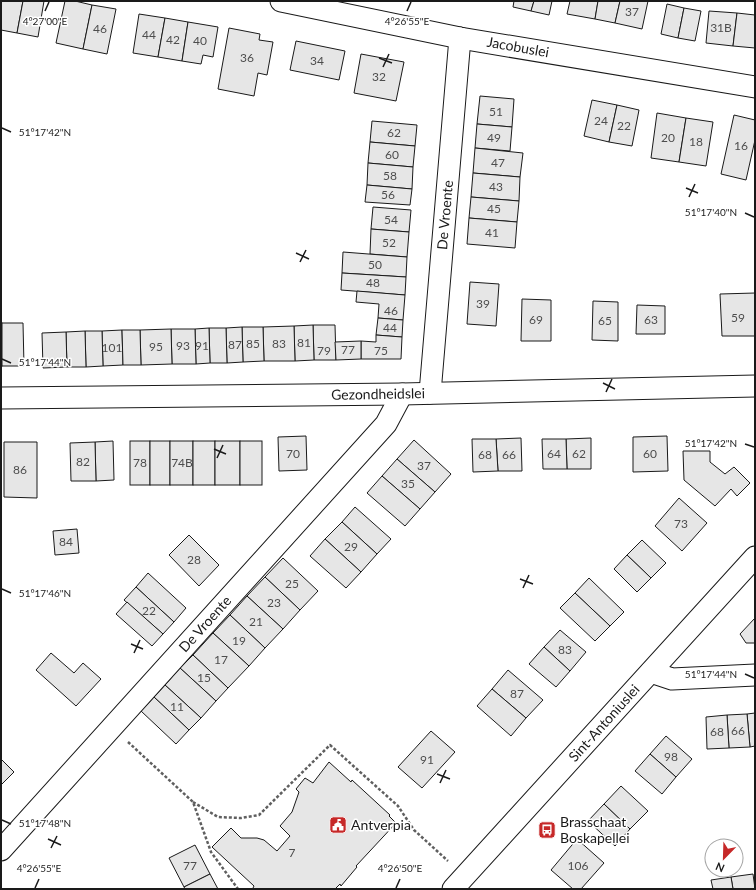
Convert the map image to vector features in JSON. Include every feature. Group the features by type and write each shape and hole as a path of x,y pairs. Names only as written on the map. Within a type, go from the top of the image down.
{"street":[{"name":"Jacobuslei","path":"281,1 460,38 755,87"},
{"name":"De Vroente","path":"430,393 460,38"},
{"name":"Gezondheidslei","path":"1,398 402,394 755,386"},
{"name":"De Vroente","path":"1,850 386,424 402,394"},
{"name":"Sint-Antoniuslei","path":"459,882 755,557"},
{"path":"651,672 672,679 755,675"}],"path":[{"path":"112,727 193,802 218,817 241,818 259,815 330,745 398,806 414,830 459,882"},
{"path":"193,802 211,852 238,889"}],"building":[{"path":"1,1 23,1 17,33 1,30"},
{"path":"23,1 44,1 38,37 17,33"},
{"path":"65,1 75,1 92,5 83,49 56,43"},
{"path":"514,1 534,1 531,11 513,7"},
{"path":"534,1 552,1 549,15 531,11"},
{"path":"570,1 598,1 595,19 567,14"},
{"path":"598,1 620,1 615,23 595,19"},
{"path":"620,1 648,1 642,29 615,23"},
{"path":"667,4 684,8 678,38 661,34"},
{"path":"92,5 116,9 107,54 83,49"},
{"path":"684,8 701,11 695,41 678,38"},
{"path":"709,11 737,13 733,46 706,43"},
{"path":"737,13 755,15 755,48 733,46"},
{"path":"139,14 165,18 158,57 133,53"},
{"path":"165,18 188,22 182,61 158,57"},
{"path":"188,22 218,27 213,57 203,55 201,64 182,61"},
{"path":"229,28 260,34 259,40 273,42 267,75 258,73 254,96 218,89"},
{"path":"296,41 345,51 339,80 290,70"},
{"path":"361,54 404,62 396,101 354,93"},
{"path":"480,96 514,99 512,127 477,124"},
{"path":"592,100 617,105 609,142 584,136"},
{"path":"617,105 639,110 632,146 609,142"},
{"path":"657,113 686,118 679,162 651,158"},
{"path":"734,115 755,120 755,140 746,180 721,174"},
{"path":"686,118 713,122 706,166 679,162"},
{"path":"372,121 417,125 415,146 370,142"},
{"path":"477,124 512,127 510,151 475,148"},
{"path":"370,142 415,146 413,167 368,163"},
{"path":"475,148 523,153 520,177 473,173"},
{"path":"368,163 413,167 412,189 367,185"},
{"path":"473,173 520,177 519,201 471,197"},
{"path":"367,185 412,189 410,205 365,202"},
{"path":"471,197 519,201 517,222 469,218"},
{"path":"373,207 411,210 409,232 371,229"},
{"path":"469,218 517,222 515,248 467,244"},
{"path":"371,229 409,232 407,257 370,254"},
{"path":"343,252 407,257 406,277 342,273"},
{"path":"342,273 406,277 405,295 341,290"},
{"path":"470,282 499,284 496,326 467,324"},
{"path":"357,291 405,295 403,320 378,318 379,304 356,302"},
{"path":"755,293 755,336 722,336 720,294"},
{"path":"522,299 551,300 551,341 521,341"},
{"path":"593,301 618,302 618,341 592,340"},
{"path":"637,305 665,306 665,334 636,334"},
{"path":"378,318 403,320 402,337 376,335"},
{"path":"2,323 2,366 1,366"},
{"path":"2,323 23,323 24,366 2,366"},
{"path":"313,325 335,325 336,360 314,360"},
{"path":"313,325 314,360 295,361 294,326"},
{"path":"294,326 295,361 264,361 263,327"},
{"path":"242,327 263,327 264,361 243,362"},
{"path":"242,327 243,362 227,363 226,328"},
{"path":"209,328 226,328 227,363 210,363"},
{"path":"209,328 210,363 196,364 195,329"},
{"path":"171,329 195,329 196,364 172,364"},
{"path":"171,329 172,364 141,365 140,330"},
{"path":"122,330 123,365 103,366 102,331"},
{"path":"122,330 140,330 141,365 123,365"},
{"path":"85,331 102,331 103,366 86,367"},
{"path":"85,331 86,367 67,367 66,332"},
{"path":"66,332 67,367 43,368 42,333"},
{"path":"376,335 402,337 401,359 361,359 361,341 376,342"},
{"path":"361,341 361,359 336,360 335,342"},
{"path":"306,436 307,470 279,471 278,437"},
{"path":"667,436 668,471 633,472 633,437"},
{"path":"521,438 522,471 498,471 496,439"},
{"path":"591,438 591,469 567,469 566,439"},
{"path":"472,439 496,439 498,471 473,472"},
{"path":"542,439 566,439 567,469 543,469"},
{"path":"414,440 451,474 435,492 397,459"},
{"path":"113,441 114,480 96,481 95,442"},
{"path":"130,441 150,441 150,485 130,485"},
{"path":"150,441 170,441 170,485 150,485"},
{"path":"170,441 193,441 193,485 170,485"},
{"path":"193,441 215,441 215,485 193,485"},
{"path":"215,441 240,441 240,485 215,485"},
{"path":"240,441 262,441 262,485 240,485"},
{"path":"4,442 37,442 37,498 4,497"},
{"path":"95,442 96,481 71,481 70,443"},
{"path":"683,451 710,451 710,462 725,474 734,467 750,483 737,496 731,489 715,506 684,480"},
{"path":"397,459 435,492 420,509 382,476"},
{"path":"382,476 420,509 405,526 367,493"},
{"path":"679,498 707,523 682,551 655,526"},
{"path":"355,507 391,539 377,554 342,522"},
{"path":"342,522 377,554 361,572 325,539"},
{"path":"77,529 79,553 55,555 53,531"},
{"path":"189,535 219,565 199,586 169,555"},
{"path":"325,539 361,572 346,588 310,556"},
{"path":"642,540 666,563 651,578 627,555"},
{"path":"627,555 651,578 637,592 614,569"},
{"path":"283,558 318,591 300,610 265,577"},
{"path":"148,573 186,608 174,622 136,587"},
{"path":"265,577 300,610 283,629 247,596"},
{"path":"589,578 624,612 610,626 575,593"},
{"path":"136,587 174,622 163,634 124,600"},
{"path":"575,593 610,626 595,641 560,608"},
{"path":"247,596 283,629 265,648 230,615"},
{"path":"127,602 163,634 152,646 116,614"},
{"path":"230,615 265,648 249,666 213,633"},
{"path":"755,618 755,643 746,643 740,634"},
{"path":"560,630 586,652 570,671 544,647"},
{"path":"213,633 249,666 228,688 193,655"},
{"path":"544,647 570,671 556,687 529,664"},
{"path":"51,653 74,673 83,663 101,679 76,706 36,670"},
{"path":"193,655 228,688 216,701 180,668"},
{"path":"180,668 216,701 201,718 165,685"},
{"path":"508,670 543,700 526,718 492,689"},
{"path":"165,685 201,718 189,730 154,697"},
{"path":"492,689 526,718 511,736 477,706"},
{"path":"154,697 189,730 176,744 141,711"},
{"path":"755,713 755,746 750,747 747,714"},
{"path":"747,714 750,747 729,748 727,715"},
{"path":"727,715 729,748 707,749 706,717"},
{"path":"431,731 455,752 422,788 398,767"},
{"path":"666,736 692,759 676,777 650,754"},
{"path":"650,754 676,777 662,794 635,771"},
{"path":"1,759 14,772 1,785"},
{"name":"Antverpia","path":"329,762 351,782 352,780 390,815 389,816 396,823 356,866 357,867 341,886 340,884 335,889 254,889 254,886 212,847 231,828 241,838 257,838 264,840 277,851 290,836 280,826 292,812 299,792 296,789 305,778 313,783"},
{"path":"621,786 648,811 630,829 604,804"},
{"path":"604,804 630,829 615,846 588,821"},
{"path":"577,839 604,863 581,889 573,889 551,870"},
{"path":"195,845 210,874 184,887 169,858"},
{"path":"210,874 218,889 185,889 184,887"},
{"path":"753,874 755,889 733,889 731,878 744,878 744,875"},
{"path":"731,878 733,889 713,889 711,880"}],"place":[{"name":"Antverpia","path":"338,825"},
{"name":"Brasschaat Boskapellei","path":"547,830"}]}
